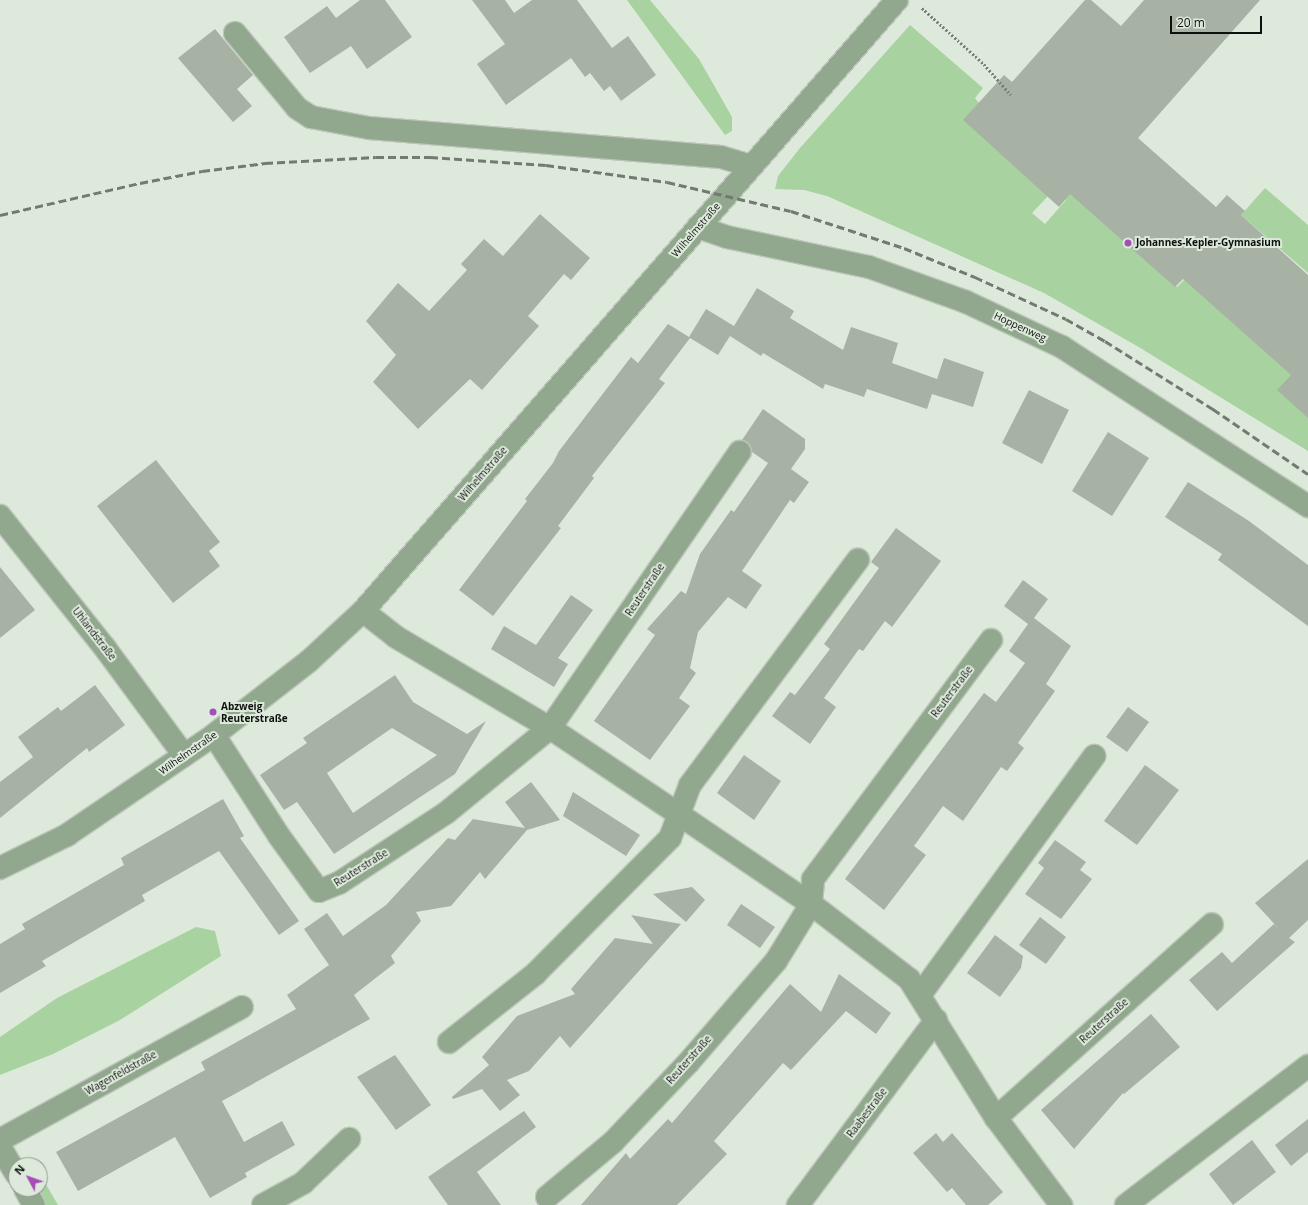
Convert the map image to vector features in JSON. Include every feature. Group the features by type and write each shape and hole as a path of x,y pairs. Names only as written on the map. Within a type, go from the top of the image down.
{"street":[{"name":"Wilhelmstraße","path":"0,868 67,835 214,735 309,661 363,611 896,0"},
{"path":"235,33 297,108 310,118 369,128 721,157 751,166"},
{"name":"Hoppenweg","path":"698,227 727,237 875,269 966,302 1062,347 1308,506"},
{"name":"Reuterstraße","path":"214,735 279,836 320,891 340,883 446,813 550,728 740,452"},
{"name":"Uhlandstraße","path":"0,516 105,648 184,755"},
{"path":"449,1042 535,974 670,838 680,815 690,785 858,560"},
{"path":"363,611 396,637 550,728 680,815 811,904 909,980 936,1020 996,1118 1061,1205"},
{"name":"Reuterstraße","path":"547,1197 613,1142 688,1063 776,961 811,904 813,879 991,640"},
{"path":"920,995 1094,756"},
{"name":"Reuterstraße","path":"996,1118 1212,924"},
{"name":"Wagenfeldstraße","path":"0,1140 242,1007"},
{"name":"Raabestraße","path":"798,1205 936,1020"},
{"path":"1126,1205 1308,1066"},
{"path":"263,1205 303,1183 350,1139"},
{"path":"0,1147 8,1160"}],"path":[{"path":"919,5 984,64 1011,95"}],"green space":[{"path":"627,0 650,0 699,59 732,117 732,131 725,135"},
{"path":"910,25 983,88 975,98 1049,195 1032,213 1045,224 1066,200 1063,197 1069,191 1177,287 1185,279 1292,375 1308,416 1308,451 1137,346 1044,293 827,196 804,190 775,189 778,176 800,148"},
{"path":"1265,188 1308,225 1308,273 1241,215"},
{"path":"196,927 215,931 221,956 120,1020 53,1054 0,1075 0,1037 57,998"},
{"path":"48,1188 58,1205 43,1205 38,1197 48,1197"}],"building":[{"path":"360,0 385,0 412,37 367,69 351,46 310,73 284,37 327,6 336,18"},
{"path":"472,0 505,0 514,13 532,0 577,0 612,48 628,36 656,75 621,101 610,86 604,91 590,73 585,77 571,58 506,105 477,64 505,44"},
{"name":"Johannes-Kepler-Gymnasium","path":"1085,0 1091,0 1121,26 1144,0 1260,0 1138,138 1216,207 1227,195 1245,211 1241,215 1308,275 1308,418 1277,390 1291,375 1183,279 1175,287 1070,194 1059,207 963,120 1004,75 1012,82"},
{"path":"215,29 253,75 237,89 252,106 233,122 178,58"},
{"path":"540,214 590,258 571,280 564,274 528,316 539,326 482,390 470,379 418,429 373,382 396,355 366,321 398,283 429,311 467,270 461,264 484,239 503,256"},
{"path":"757,288 794,311 790,318 843,350 851,327 898,343 892,363 937,379 944,358 984,372 973,407 932,394 927,409 867,389 864,397 825,384 823,389 763,353 761,356 730,336 718,355 690,338 659,379 665,383 592,476 594,478 558,526 561,528 493,616 459,590 527,501 525,499 553,463 559,451 631,357 638,363 668,324 689,337 706,309 734,326"},
{"path":"1029,390 1069,410 1042,464 1002,443"},
{"path":"763,409 805,439 805,449 791,469 809,482 794,503 790,500 742,571 762,585 746,609 728,597 698,632 690,668 696,673 679,698 690,706 650,760 594,721 655,635 647,629 681,591 686,594 700,554 731,510 734,512 768,463 752,452 747,442 742,440"},
{"path":"1108,432 1149,458 1112,516 1072,491"},
{"path":"156,460 220,542 209,551 220,566 173,603 97,506"},
{"path":"1188,482 1249,521 1308,565 1308,626 1218,560 1222,554 1165,517"},
{"path":"896,528 941,561 892,627 885,621 863,651 859,649 824,698 836,707 810,744 772,716 790,692 795,695 830,649 824,644 879,568 871,562"},
{"path":"0,567 35,610 0,638"},
{"path":"1023,580 1048,599 1034,618 1071,646 1046,684 1055,691 1018,743 1024,748 1007,771 1001,767 963,821 943,806 914,846 926,855 884,910 845,879 984,693 996,702 1025,663 1009,651 1028,624 1004,606"},
{"path":"571,595 593,610 558,658 568,664 554,687 491,649 504,626 536,645"},
{"path":"395,675 413,702 467,734 486,721 455,774 334,854 297,802 284,810 260,775 307,743 303,738","holes":["392,728 437,755 353,813 327,773"]},
{"path":"95,685 125,725 89,752 87,748 0,818 0,782 33,757 18,737 58,707 61,711"},
{"path":"1128,707 1149,722 1127,752 1106,737"},
{"path":"744,755 781,781 754,820 717,793"},
{"path":"1145,765 1179,790 1137,845 1104,821"},
{"path":"531,782 560,820 527,830 485,879 480,872 451,906 416,912 421,921 391,956 395,963 354,995 370,1019 222,1101 244,1142 282,1121 295,1145 245,1173 247,1177 210,1198 175,1137 78,1191 56,1152 205,1070 201,1062 296,1009 287,995 329,965 304,929 327,913 343,936 386,905 448,838 455,840 473,819 525,828 505,802"},
{"path":"573,792 640,835 626,856 563,816"},
{"path":"223,799 244,836 240,838 299,921 279,935 219,851 142,895 145,901 42,961 46,966 0,993 0,944 25,929 22,924 124,865 121,858"},
{"path":"1055,840 1086,862 1080,870 1092,879 1061,919 1025,894 1044,868 1038,863"},
{"path":"1308,859 1308,920 1289,938 1295,942 1217,1011 1189,980 1222,952 1232,963 1274,924 1280,930 1255,903"},
{"path":"692,887 705,900 686,922 653,894"},
{"path":"741,904 775,927 760,948 727,925"},
{"path":"631,915 681,924 570,1048 560,1036 529,1071 507,1080 520,1095 500,1111 482,1089 453,1099 452,1097 489,1065 482,1057 517,1016 575,994 571,989 615,938 653,944"},
{"path":"1040,917 1066,937 1046,964 1019,945"},
{"path":"995,935 1023,956 1021,968 1000,997 967,973"},
{"path":"839,974 891,1013 876,1034 846,1011 791,1070 783,1063 714,1141 727,1154 677,1205 581,1205 626,1153 630,1159 668,1119 672,1123 790,984 821,1012"},
{"path":"1151,1014 1180,1047 1124,1094 1123,1093 1074,1149 1041,1110"},
{"path":"395,1055 431,1105 396,1130 357,1077"},
{"path":"524,1111 536,1127 477,1172 501,1205 448,1205 428,1177"},
{"path":"1308,1119 1308,1152 1291,1166 1275,1145"},
{"path":"936,1133 943,1142 952,1133 1003,1192 988,1205 966,1205 952,1188 947,1192 913,1153"},
{"path":"1252,1140 1276,1172 1233,1205 1209,1174"}],"railway":[{"path":"0,215 140,183 202,171 265,163 376,157 430,157 546,165 667,182 791,211 904,248 975,277 1066,319 1105,341 1213,409 1308,474"}],"place":[{"name":"Johannes-Kepler-Gymnasium","path":"1128,243"},
{"name":"Abzweig Reuterstraße","path":"213,712"}]}
